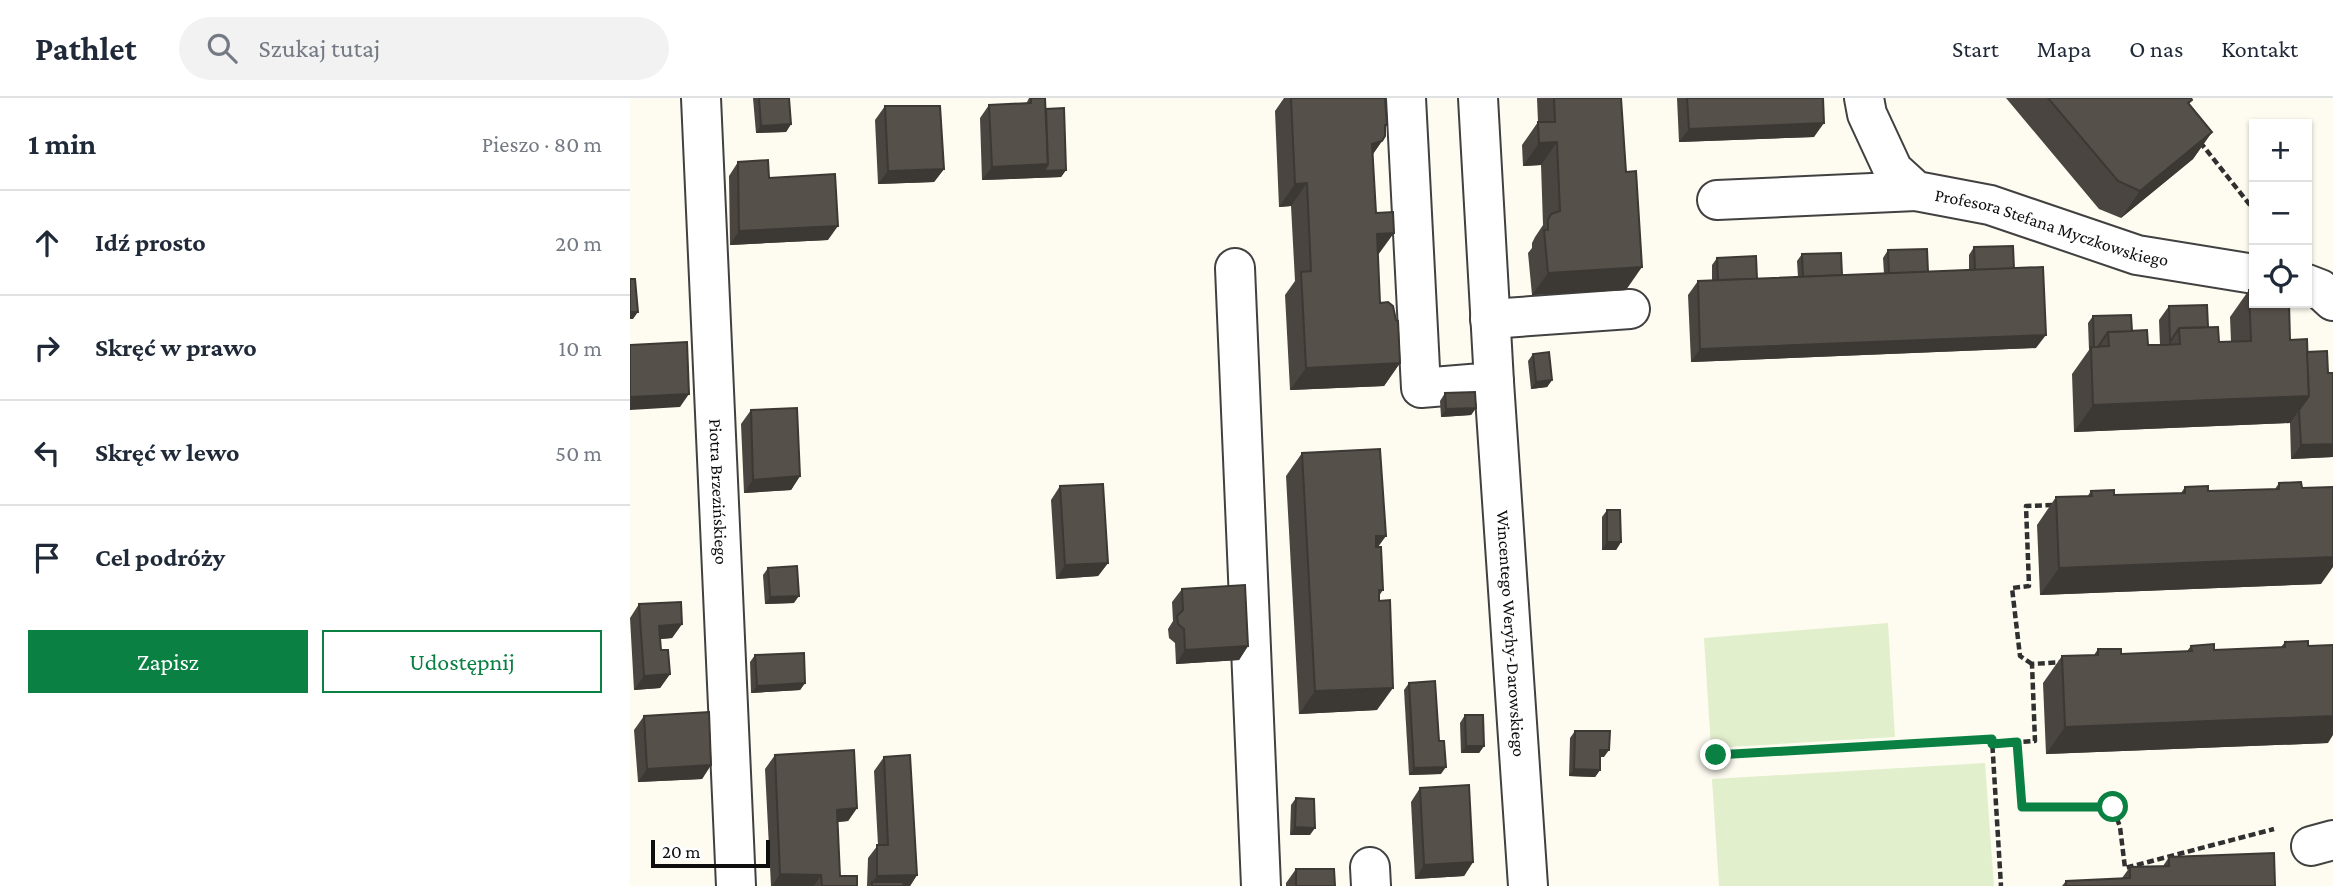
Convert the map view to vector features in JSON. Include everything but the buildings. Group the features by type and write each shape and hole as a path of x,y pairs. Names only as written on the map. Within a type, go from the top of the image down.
{"street":[{"name":"Piotra Brzezińskiego","path":"701,98 736,886"},
{"path":"1406,98 1421,388 1494,382"},
{"name":"Wincentego Weryhy-Darowskiego","path":"1478,98 1528,886"},
{"name":"Profesora Stefana Myczkowskiego","path":"1864,98 1867,114 1893,170 1916,191 1990,205 2137,255 2249,273"},
{"path":"1717,200 1916,191"},
{"path":"1235,268 1261,886"},
{"path":"2312,286 2320,289 2333,301"},
{"path":"1490,319 1630,309"}],"path":[{"path":"2198,139 2249,204"},
{"path":"2068,504 2026,506 2029,586 2012,588 2020,656 2032,664 2073,662"},
{"path":"1992,744 2035,741 2032,664"},
{"path":"1716,755 1992,739 2001,886"},
{"path":"2017,742 2022,807 2113,807 2120,827 2124,868 2287,825 2322,843"}],"green space":[{"path":"1888,623 1895,737 1711,748 1704,638"},
{"path":"1985,763 1994,886 1719,886 1712,779"}],"route":[{"path":"1716,755 1992,739 1992,744 2017,742 2022,807 2113,807"}]}
